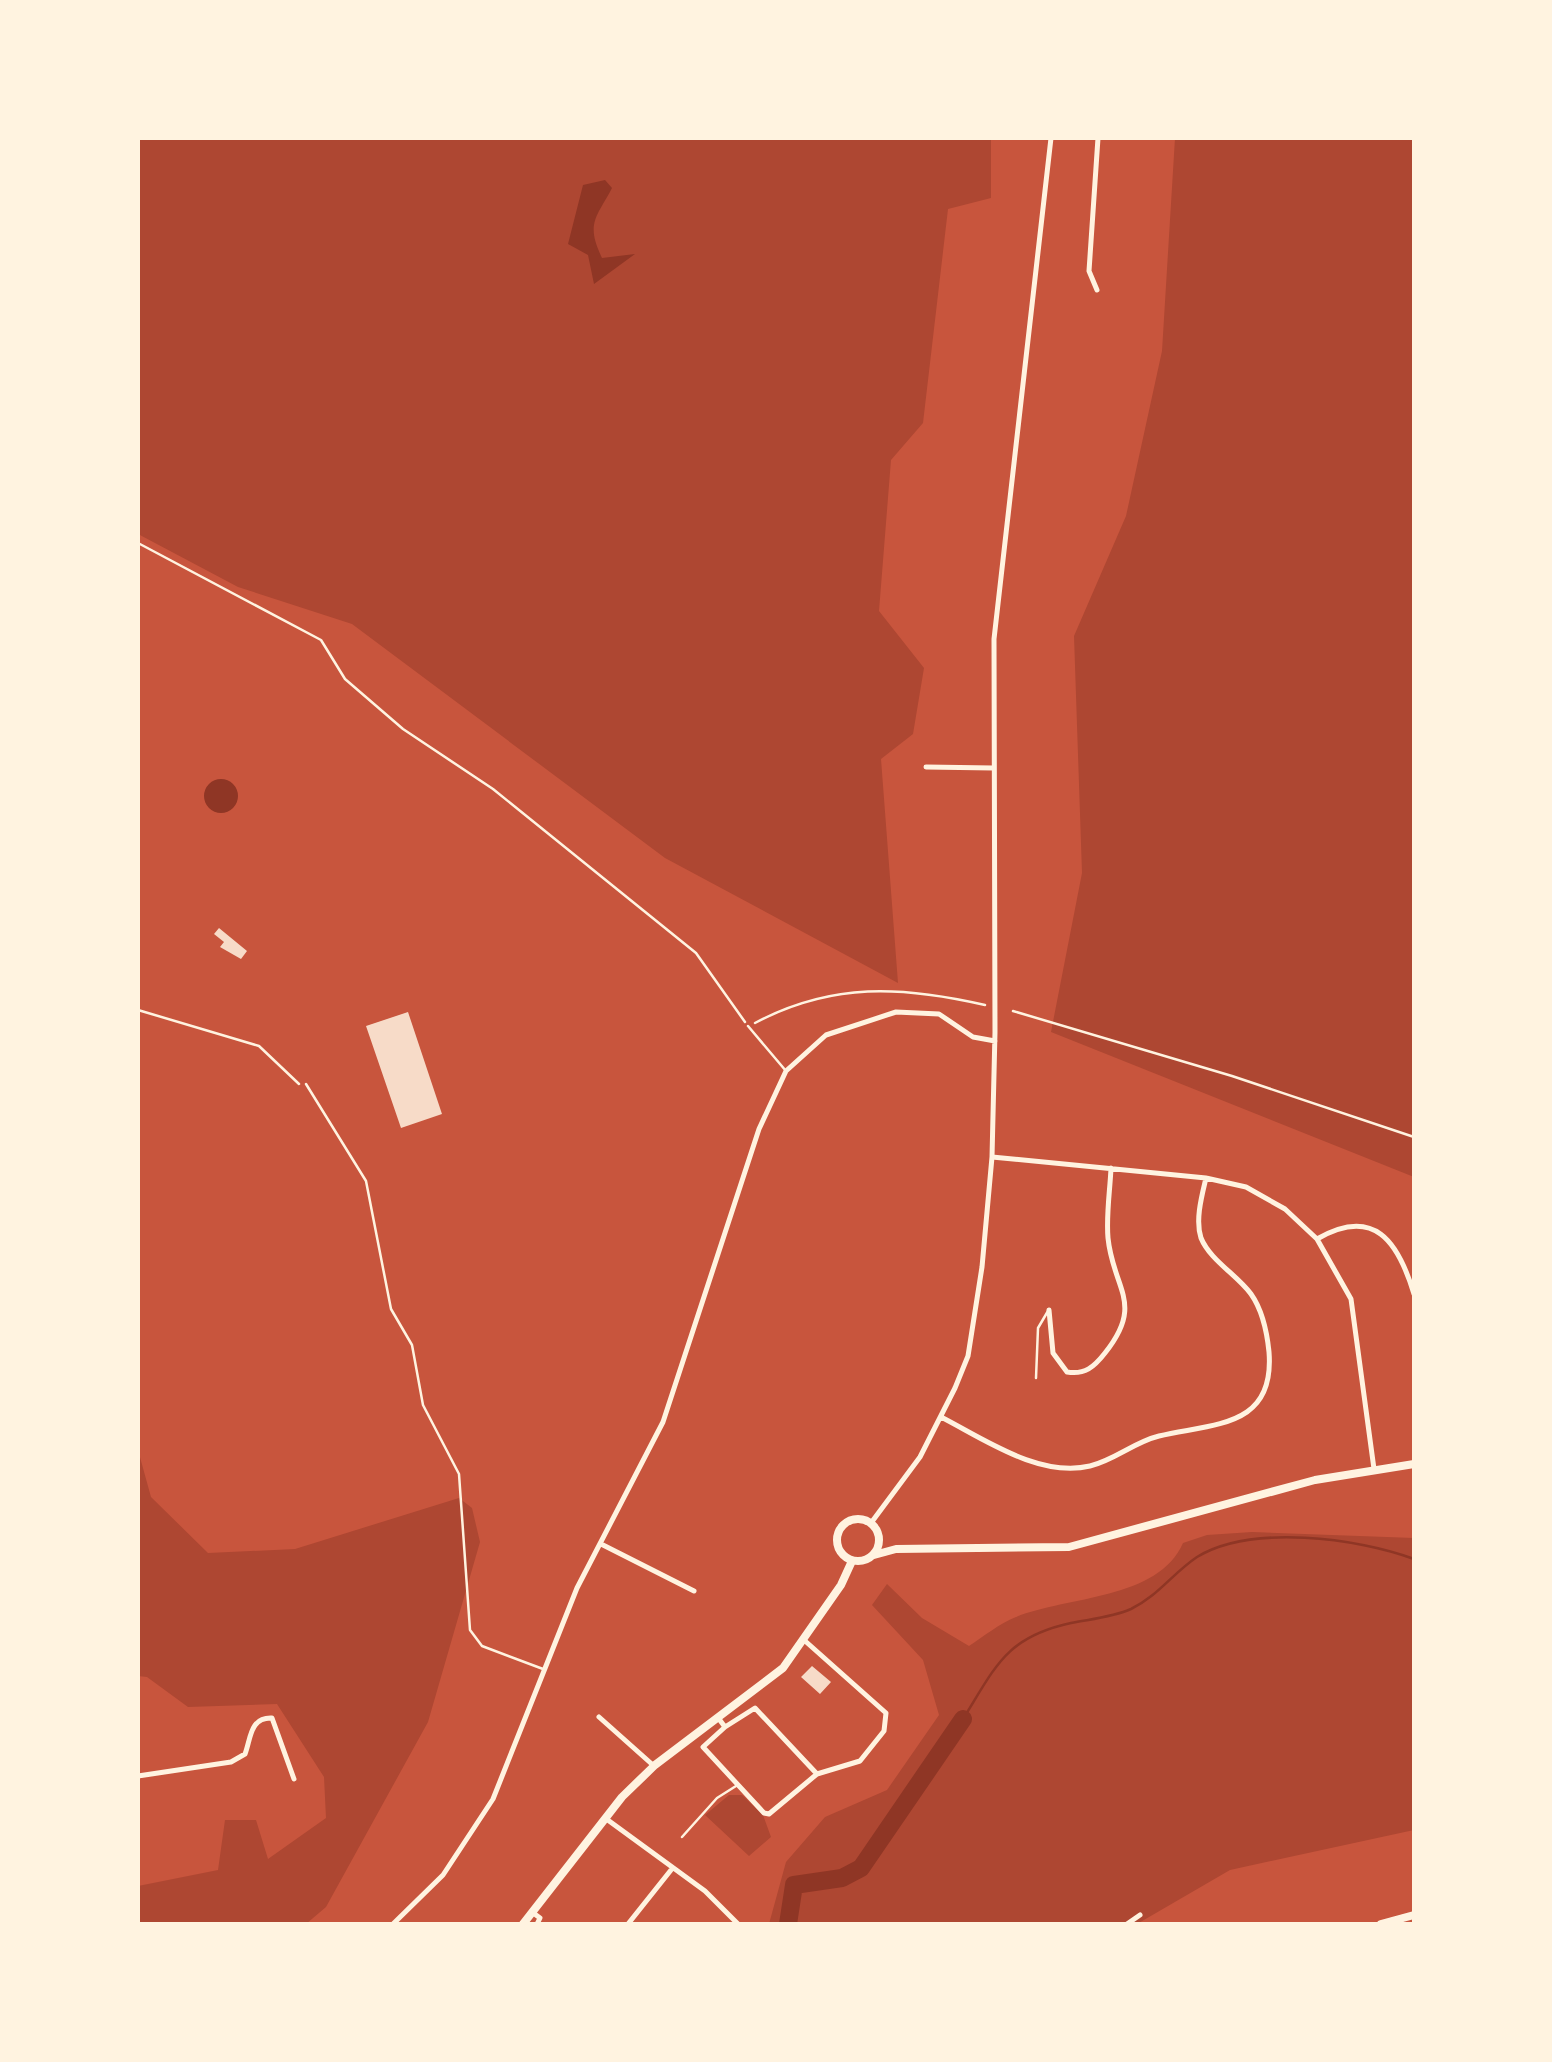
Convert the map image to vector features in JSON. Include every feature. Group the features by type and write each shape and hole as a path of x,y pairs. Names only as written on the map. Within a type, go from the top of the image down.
{"main road":[{"path":"524,1924 606,1818 654,1766 722,1723 765,1686 804,1640 852,1560 896,1549 1069,1547 1214,1505 1374,1469 1414,1464"},
{"path":"852,1560 840,1550 838,1534 848,1522 871,1523 880,1538 896,1549"},
{"path":"874,1555 880,1538"},
{"path":"1381,1924 1414,1916"}],"street":[{"path":"871,1523 893,1497 941,1418 968,1356 982,1267 992,1157 995,1041 997,606 1050,138"},
{"path":"1097,290 1089,271 1098,138"},
{"path":"926,767 994,768"},
{"path":"393,1924 424,1898 470,1840 494,1800 577,1588 662,1422 759,1129 786,1072 826,1035 896,1012 939,1014 974,1037 995,1041"},
{"path":"992,1157 1206,1178 1259,1194 1285,1209 1317,1240 1351,1298 1374,1469"},
{"path":"1049,1310 1053,1353 1067,1372 1079,1374 1094,1366 1122,1329 1127,1302 1112,1261 1107,1226 1111,1168"},
{"path":"941,1418 1054,1468 1073,1468 1109,1459 1148,1440 1234,1420 1250,1412 1265,1391 1268,1337 1255,1300 1202,1239 1199,1225 1206,1178"},
{"path":"1317,1240 1353,1225 1374,1228 1392,1244 1414,1294"},
{"path":"601,1544 694,1591"},
{"path":"804,1640 888,1718 884,1731 860,1761 818,1774 769,1814 736,1786 703,1747 722,1723 755,1708 818,1774"},
{"path":"599,1717 654,1766"},
{"path":"138,1776 231,1762 245,1754 254,1724 262,1718 272,1718 294,1779"},
{"path":"606,1818 704,1891 738,1924"},
{"path":"628,1924 671,1870"},
{"path":"532,1912 540,1918 537,1924"},
{"path":"1127,1924 1140,1916"}],"lane":[{"path":"748,1026 786,1072"},
{"path":"306,1084 366,1181 392,1309 412,1344 423,1405 459,1474 470,1630 482,1646 544,1669"},
{"path":"1036,1378 1038,1328 1049,1310"},
{"path":"682,1837 717,1798 736,1786"}],"path":[{"path":"138,544 321,640 345,679 388,716 493,789 696,953 748,1026 802,1003 853,991 918,989 985,1005"},
{"path":"138,1010 259,1046 295,1084 306,1084"},
{"path":"1012,1011 1216,1071 1414,1136"}],"shaded area":[{"path":"138,138 991,138 991,198 948,209 923,423 891,460 879,611 924,668 913,734 881,759 898,983 665,858 352,624 238,587 138,534"},
{"path":"1175,138 1414,138 1414,1177 1051,1032 1082,873 1074,636 1126,516 1162,351"},
{"path":"605,180 612,188 595,221 597,246 602,258 635,254 594,284 588,255 568,244 583,185"},
{"path":"221,779 233,784 238,796 233,808 221,813 209,808 204,796 209,784"},
{"path":"138,1450 151,1497 208,1553 295,1549 459,1498 472,1508 480,1542 428,1722 326,1907 306,1924 138,1924 138,1886 218,1870 225,1820 256,1820 268,1859 326,1818 324,1777 277,1704 188,1707 147,1677 138,1676"},
{"path":"1252,1532 1414,1538 1414,1830 1230,1870 1137,1924 769,1924 786,1862 825,1817 887,1790 939,1715 923,1660 872,1605 887,1584 922,1618 969,1646 1016,1617 1109,1594 1154,1576 1171,1562 1183,1543 1207,1535"},
{"path":"729,1795 742,1795 763,1815 771,1837 749,1856 705,1815"}],"building":[{"path":"219,928 247,951 241,959 220,947 224,942 214,934"},
{"path":"408,1012 442,1114 401,1128 366,1026"},
{"path":"812,1666 831,1682 820,1694 801,1677"}],"waterway":[{"path":"963,1719 1005,1656 1031,1636 1131,1609 1197,1557 1220,1547 1246,1540 1305,1538 1364,1545 1414,1559"},
{"path":"788,1924 794,1885 842,1878 861,1868 963,1719"}]}
